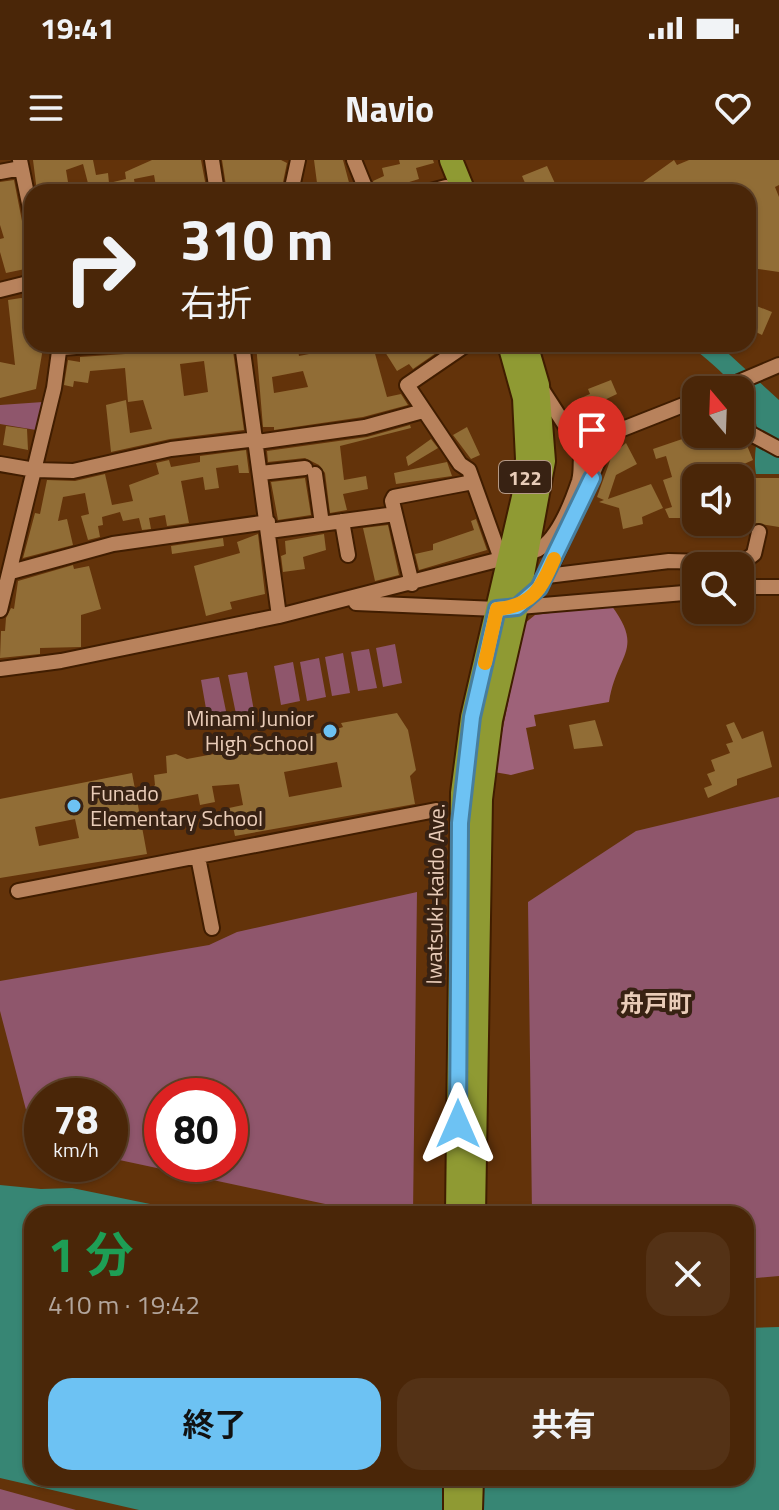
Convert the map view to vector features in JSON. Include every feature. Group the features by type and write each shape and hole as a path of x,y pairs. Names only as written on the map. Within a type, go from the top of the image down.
{"highway":[{"path":"435,160 444,184"},
{"path":"447,184 451,160"},
{"name":"Iwatsuki-kaido Ave.","path":"457,1206 470,823 491,720 527,459 524,398 511,352"},
{"name":"Iwatsuki-kaido Ave.","path":"507,608 544,461 538,385 528,352"},
{"name":"Iwatsuki-kaido Ave.","path":"470,823 474,1206"},
{"path":"455,1486 455,1510"},
{"path":"471,1510 472,1486"}],"street":[{"path":"212,160 216,184"},
{"path":"293,184 298,160"},
{"path":"354,160 364,184"},
{"path":"0,172 20,164 24,184"},
{"path":"0,290 24,284"},
{"path":"0,610 3,587 11,572 35,470 59,352"},
{"path":"243,352 279,616"},
{"path":"0,669 61,661 279,616 503,559 469,470 460,464 407,385 455,352"},
{"path":"754,376 774,368"},
{"path":"538,385 572,436 587,443"},
{"path":"534,551 548,544 554,533 579,482 581,450 587,443 609,437 682,406"},
{"path":"0,464 35,470 73,471 171,449 365,427 423,411"},
{"path":"754,436 779,449"},
{"path":"507,608 530,599 547,576 609,437"},
{"path":"261,473 310,471 322,524"},
{"path":"412,584 395,514 394,497 473,482"},
{"path":"318,498 334,497"},
{"path":"11,572 113,544 395,514"},
{"path":"342,521 348,555"},
{"path":"547,576 669,561 742,563 754,554 759,532"},
{"path":"754,587 779,587"},
{"path":"340,602 507,608 682,593"},
{"path":"18,891 436,810"},
{"path":"198,857 212,928"}],"shaded area":[{"path":"43,402 36,430 0,424 0,405"},
{"path":"611,605 621,620 627,643 609,702 534,715 536,726 526,728 534,769 511,775 494,772 524,624 535,615"},
{"path":"395,644 402,683 383,687 376,648"},
{"path":"369,649 377,688 358,691 351,652"},
{"path":"343,653 350,693 332,696 325,657"},
{"path":"319,658 326,697 307,701 300,662"},
{"path":"293,662 300,701 281,705 274,666"},
{"path":"247,672 254,711 236,714 228,675"},
{"path":"219,677 227,716 208,720 201,680"},
{"path":"779,797 779,1276 754,1278 754,1206 532,1206 528,902 636,831"},
{"path":"417,892 413,1206 335,1206 222,1182 248,1182 248,1078 144,1078 144,1165 128,1162 128,1078 24,1078 24,1102 0,1011 0,981 209,945 237,932"},
{"path":"0,1489 76,1510 0,1510"}],"water":[{"path":"698,352 727,352 753,376 724,376"},
{"path":"754,377 779,400 779,474 756,474"},
{"path":"0,1185 72,1188 160,1206 24,1206 24,1484 0,1478"},
{"path":"779,1327 779,1510 139,1510 35,1486 754,1486 754,1328"}],"building":[{"path":"33,160 93,160 96,175 108,173 109,183 126,179 125,172 152,160 201,160 206,184 156,184 154,175 134,179 135,184 88,184 83,164 66,170 68,182 36,184"},
{"path":"222,160 281,160 287,163 283,184 226,184"},
{"path":"314,160 343,160 349,184 310,184 317,183"},
{"path":"399,160 433,160 434,163 416,168 419,179 403,184 374,184 373,181 384,176 382,168 400,164"},
{"path":"674,160 677,165 689,160 779,160 779,185 775,187 779,197 779,272 758,269 756,265 756,184 640,184"},
{"path":"547,166 555,184 526,184 522,176"},
{"path":"14,180 24,222 24,269 6,273 0,252 0,239 4,238 0,225 0,182"},
{"path":"24,299 24,352 42,354 36,389 0,398 0,362 15,365 8,300"},
{"path":"756,306 772,312 762,335 756,332"},
{"path":"127,352 233,352 244,430 170,439 111,452 106,405 126,400 130,433 152,429 143,400 128,402 125,368 90,371 88,383 74,381 73,387 64,385 68,360 80,362 80,357","holes":["204,361 208,392 184,396 180,364"]},
{"path":"257,352 298,352 299,356 319,352 375,352 387,397 401,394 408,405 363,417 274,430 274,427 263,427","holes":["303,371 308,387 274,393 272,377"]},
{"path":"385,352 437,352 413,369 409,364 397,371"},
{"path":"611,380 617,394 579,412 574,401 590,394 588,389"},
{"path":"410,425 411,428 340,446 344,480 366,476 368,489 343,494 347,510 330,513 325,473 319,465 305,458 268,462 267,451 367,437"},
{"path":"6,426 27,429 28,450 3,445"},
{"path":"467,427 480,455 471,459 453,435"},
{"path":"431,439 438,448 408,466 406,457"},
{"path":"682,439 682,448 748,448 753,460 744,464 682,464 682,518 669,518 665,509 672,507 663,480 672,477 666,456 656,459 653,449"},
{"path":"626,443 637,464 616,475 608,499 651,484 663,508 642,517 643,524 623,529 619,508 599,502 604,500 597,497 612,455"},
{"path":"246,450 249,473 239,473 238,465 216,468 219,488 205,490 203,477 181,481 189,523 167,526 165,515 149,518 151,529 142,530 139,518 123,521 120,512 102,517 103,525 98,526 100,537 88,540 81,516 89,514 85,493 63,497 58,521 67,519 73,545 23,558 35,513 40,514 47,480 75,481 105,474 112,505 133,501 129,485 159,474 156,463 169,460 171,467 200,462 200,456"},
{"path":"447,462 452,476 396,484 394,473"},
{"path":"305,478 311,515 278,520 271,482"},
{"path":"754,478 779,478 779,527 754,523"},
{"path":"476,519 487,550 419,570 415,554 433,550 433,544 474,530 471,521"},
{"path":"388,525 399,575 375,581 363,528"},
{"path":"258,534 265,594 230,602 232,609 206,616 194,566 240,553 237,542"},
{"path":"324,534 326,550 303,557 305,569 283,572 281,556 286,554 285,541"},
{"path":"223,538 224,546 172,554 171,546"},
{"path":"73,565 74,569 89,566 101,609 81,615 81,647 40,648 40,654 0,658 1,631 5,631 6,618 11,608 14,609 18,581"},
{"path":"397,713 408,730 416,770 410,776 415,804 235,836 229,808 243,805 239,784 212,786 215,802 200,805 198,794 156,802 146,795 155,785 154,775 167,773 166,756 176,754 187,759 219,753 331,731 343,727 341,723","holes":["337,762 342,787 289,797 284,772"]},
{"path":"595,720 603,746 574,749 569,725"},
{"path":"734,722 742,739 763,731 772,767 737,779 737,785 708,798 704,788 712,785 707,774 715,771 711,760 730,753 726,744 733,742 726,725"},
{"path":"132,773 147,854 0,878 0,799","holes":["75,819 79,838 39,846 35,827"]}],"slow traffic":[{"path":"485,663 497,609 517,607 530,599 547,576 554,559"}],"place":[{"name":"Minami Junior High School","path":"330,731"},
{"name":"Funado Elementary School","path":"74,806"}],"district":[{"name":"舟戸町","path":"656,1003"}],"route":[{"path":"458,1124 460,823 472,717 497,609 517,607 530,599 539,588 592,478"}]}
